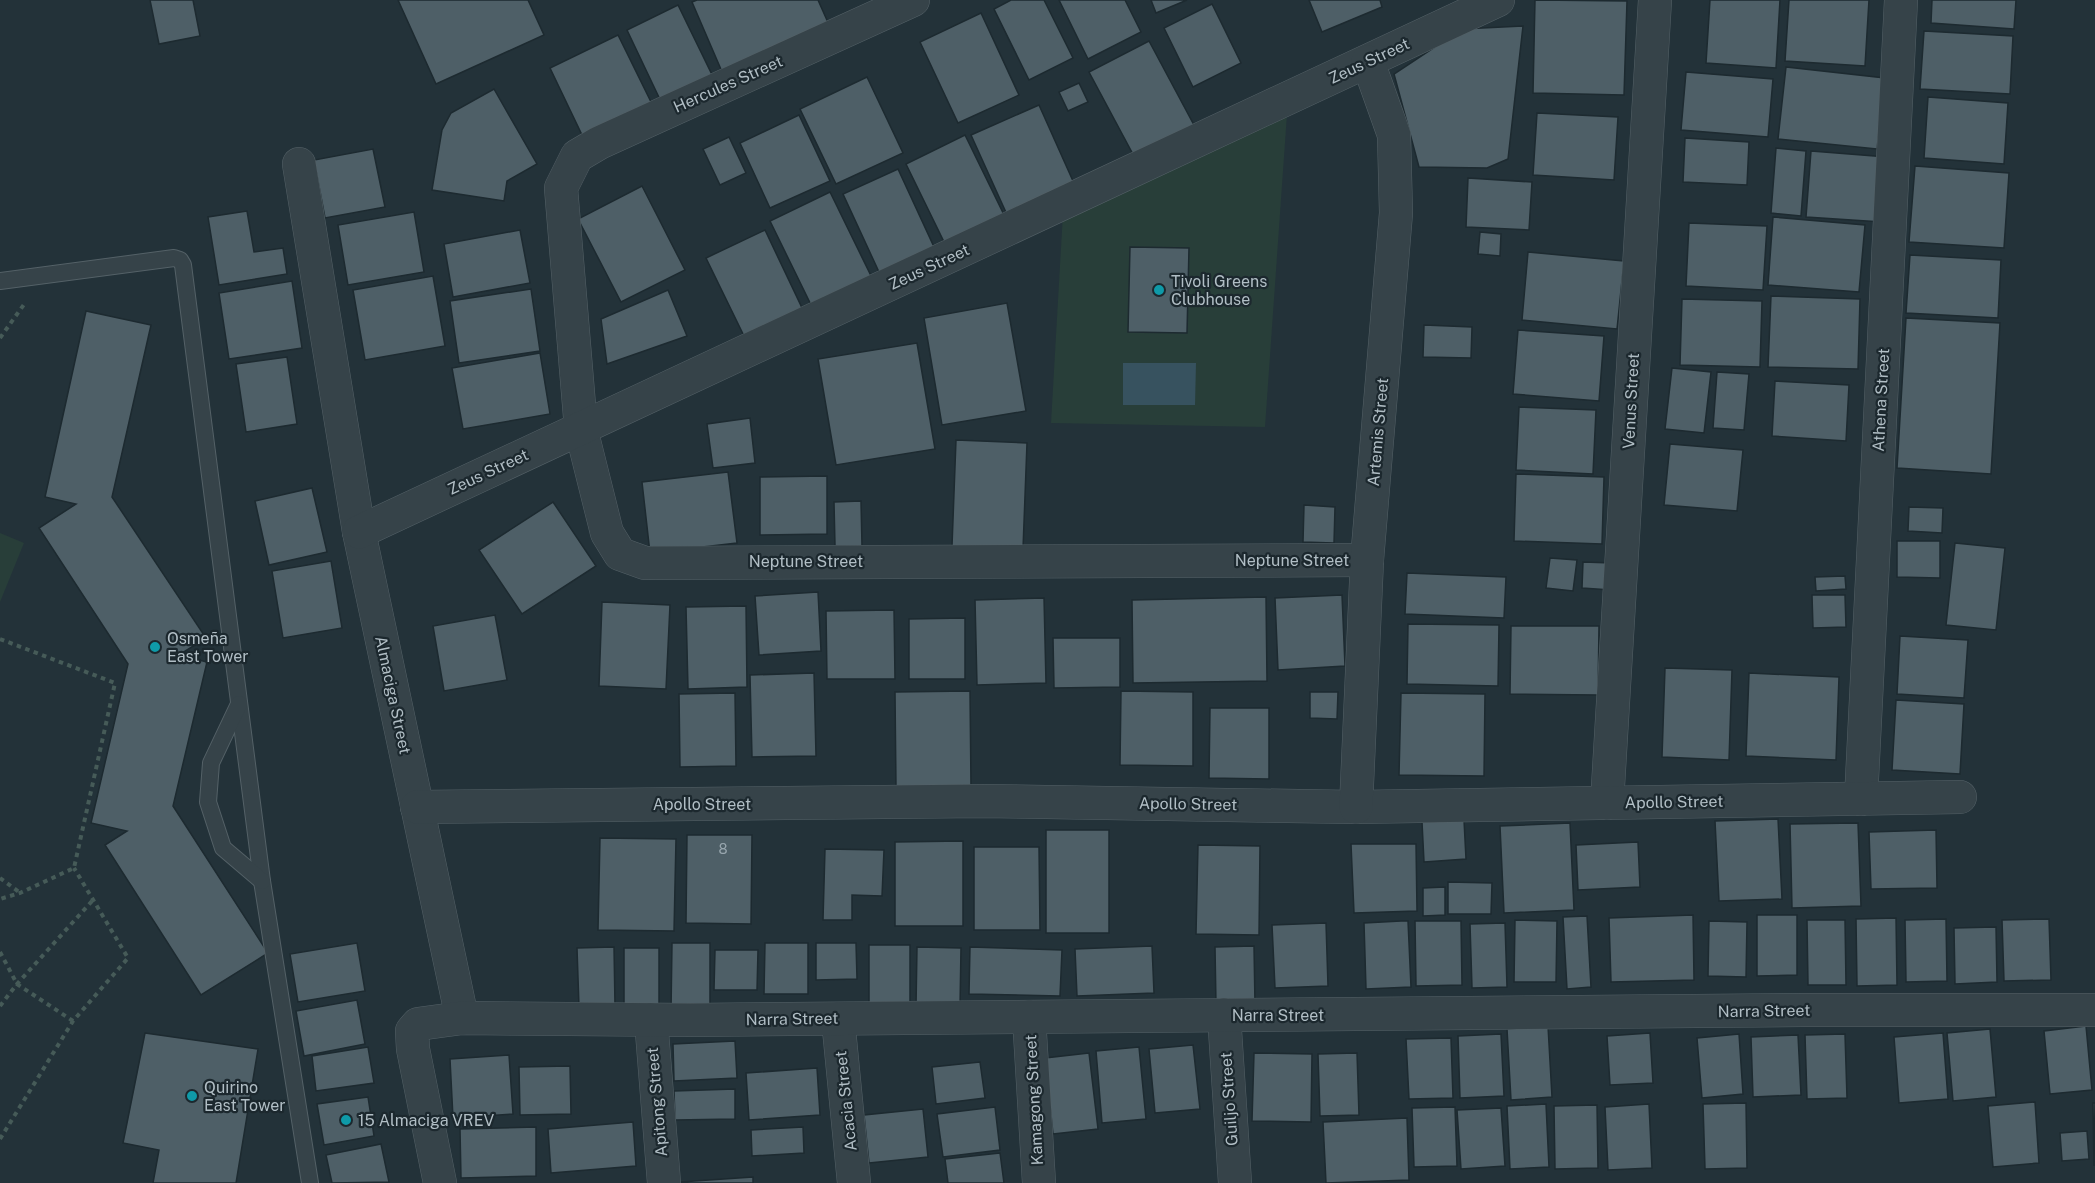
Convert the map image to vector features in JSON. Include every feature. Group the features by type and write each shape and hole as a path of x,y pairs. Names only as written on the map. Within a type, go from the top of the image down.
{"street":[{"name":"Hercules Street","path":"561,188 577,156 599,143 913,0"},
{"name":"Zeus Street","path":"359,532 1498,0"},
{"name":"Venus Street","path":"1607,803 1654,0"},
{"name":"Athena Street","path":"1861,799 1901,0"},
{"name":"Artemis Street","path":"1356,807 1367,560 1396,213 1395,135 1368,62"},
{"name":"Almaciga Street","path":"299,164 359,532 462,1018"},
{"name":"Neptune Street","path":"561,188 581,429 607,533 620,554 645,563 1367,560"},
{"name":"Apollo Street","path":"417,807 981,801 1356,807 1960,797"},
{"name":"Narra Street","path":"462,1018 651,1020 2095,1010"},
{"name":"Guiljo Street","path":"1224,1015 1235,1183"},
{"name":"Kamagong Street","path":"1029,1017 1039,1183"},
{"path":"440,1183 413,1049 412,1031 418,1024 462,1018"},
{"name":"Acacia Street","path":"838,1018 854,1183"},
{"name":"Apitong Street","path":"651,1020 664,1183"}],"lane":[{"path":"0,281 174,258 180,260 183,265 262,881 310,1183"},
{"path":"239,704 211,763 208,802 223,848 262,881"}],"path":[{"path":"0,338 44,275"},
{"path":"0,639 115,684 74,868 128,958 73,1021 0,1139"},
{"path":"0,899 20,893 74,868"},
{"path":"0,878 20,893"},
{"path":"0,1006 93,900"},
{"path":"0,952 17,984 73,1021"}],"green space":[{"path":"1288,100 1265,427 1051,423 1063,213"},
{"path":"0,533 24,543 0,602"}],"water":[{"path":"1123,363 1196,363 1195,405 1123,405"}],"building":[{"path":"150,0 193,0 200,36 159,44"},
{"path":"398,0 528,0 544,35 436,84"},
{"path":"697,0 818,0 830,27 723,74 692,2"},
{"path":"1011,0 1044,0 1073,58 1029,80 994,9"},
{"path":"1059,0 1125,0 1141,32 1088,59"},
{"path":"1151,0 1187,0 1156,13"},
{"path":"1309,0 1380,0 1382,7 1322,32"},
{"path":"1535,0 1627,1 1624,95 1533,93"},
{"path":"1710,0 1780,0 1776,68 1706,63"},
{"path":"1789,0 1869,0 1865,66 1785,61"},
{"path":"1932,0 2016,0 2014,29 1931,23"},
{"path":"1212,4 1241,63 1193,87 1164,28"},
{"path":"678,5 717,85 665,110 627,30"},
{"path":"981,13 1019,95 958,123 920,42"},
{"path":"1523,26 1508,159 1487,168 1419,167 1394,74 1462,29"},
{"path":"1924,31 2013,36 2010,94 1920,89"},
{"path":"618,35 652,104 583,137 550,68"},
{"path":"1149,41 1195,127 1135,158 1089,72"},
{"path":"1786,67 1885,78 1877,149 1778,139"},
{"path":"1686,72 1773,79 1768,137 1681,130"},
{"path":"867,77 903,153 836,184 800,109"},
{"path":"1079,83 1088,102 1068,111 1059,92"},
{"path":"494,89 537,164 507,181 504,201 432,190 442,130 451,113"},
{"path":"1928,97 2008,103 2004,164 1924,158"},
{"path":"1039,105 1077,190 1009,219 971,135"},
{"path":"1537,113 1618,117 1614,180 1533,175"},
{"path":"799,115 830,181 770,208 740,143"},
{"path":"965,135 1007,221 948,250 906,164"},
{"path":"729,137 746,173 720,185 703,149"},
{"path":"1685,138 1749,142 1747,185 1683,182"},
{"path":"1776,148 1806,151 1801,216 1771,213"},
{"path":"373,149 385,207 325,218 314,160"},
{"path":"1811,151 1887,157 1882,222 1806,217"},
{"path":"1915,166 2009,173 2004,248 1909,242"},
{"path":"898,169 934,247 879,272 843,194"},
{"path":"1468,178 1532,182 1529,230 1466,227"},
{"path":"642,186 685,270 621,302 578,219"},
{"path":"830,192 876,286 816,315 770,221"},
{"path":"247,211 254,252 283,248 287,274 219,285 208,217"},
{"path":"414,212 424,272 348,285 338,225"},
{"path":"1773,217 1865,225 1859,292 1768,285"},
{"path":"1689,223 1767,226 1763,290 1686,286"},
{"path":"520,230 530,283 453,297 444,244"},
{"path":"765,230 803,310 745,338 706,258"},
{"path":"1480,232 1501,234 1500,256 1478,254"},
{"name":"Tivoli Greens Clubhouse","path":"1130,247 1189,248 1187,333 1128,332"},
{"path":"1528,252 1624,261 1617,329 1522,320"},
{"path":"1910,255 2001,260 1998,318 1906,313"},
{"path":"433,276 445,346 365,360 353,290"},
{"path":"292,281 302,348 229,359 219,293"},
{"path":"531,289 540,351 459,363 450,301"},
{"path":"668,290 687,336 607,364 601,319"},
{"path":"1771,296 1860,299 1858,369 1768,367"},
{"path":"1682,299 1762,301 1760,367 1680,365"},
{"path":"1007,303 1026,411 942,425 924,318"},
{"name":"Osmeña East Tower","path":"86,311 151,325 112,497 206,638 179,655 207,662 173,806 268,953 201,995 105,845 127,831 91,823 128,664 39,528 76,504 45,497"},
{"path":"1906,318 2000,323 1991,474 1897,468"},
{"path":"1424,325 1472,327 1471,358 1423,357"},
{"path":"1518,330 1604,336 1599,401 1513,394"},
{"path":"917,343 935,449 836,465 818,359"},
{"path":"540,353 550,414 463,429 452,368"},
{"path":"287,357 297,424 246,432 236,364"},
{"path":"1672,368 1711,372 1704,433 1665,429"},
{"path":"1717,372 1749,374 1744,430 1713,428"},
{"path":"1775,381 1849,385 1846,441 1772,436"},
{"path":"1519,407 1596,410 1593,474 1516,470"},
{"path":"750,418 755,463 713,468 707,424"},
{"path":"956,440 1027,443 1023,549 952,546"},
{"path":"1670,444 1743,450 1737,511 1664,505"},
{"path":"728,472 737,543 650,553 642,482"},
{"path":"1516,474 1604,477 1602,544 1514,541"},
{"path":"827,476 827,534 760,535 760,477"},
{"path":"312,488 327,552 269,565 255,501"},
{"path":"861,501 862,546 835,546 834,502"},
{"path":"553,502 596,566 522,614 479,550"},
{"path":"1304,505 1335,507 1334,543 1303,542"},
{"path":"1909,507 1943,508 1942,533 1908,531"},
{"path":"1897,541 1940,541 1940,578 1897,577"},
{"path":"1955,543 2005,548 1996,630 1946,625"},
{"path":"1550,558 1577,560 1573,591 1546,588"},
{"path":"331,561 342,628 283,638 272,571"},
{"path":"1583,562 1612,563 1611,590 1582,588"},
{"path":"1407,573 1506,577 1504,618 1405,614"},
{"path":"1845,576 1846,589 1816,591 1815,577"},
{"path":"818,592 821,651 759,655 755,596"},
{"path":"1342,595 1345,666 1278,670 1275,598"},
{"path":"1812,595 1845,595 1846,627 1813,628"},
{"path":"1266,597 1267,681 1133,683 1132,600"},
{"path":"1044,598 1046,683 977,685 975,600"},
{"path":"602,602 670,605 666,689 599,686"},
{"path":"746,606 747,687 688,689 686,607"},
{"path":"894,610 895,679 827,679 826,611"},
{"path":"495,615 507,680 444,691 433,626"},
{"path":"965,618 965,679 909,679 909,619"},
{"path":"1408,624 1499,625 1498,686 1407,684"},
{"path":"1511,626 1599,626 1598,695 1510,694"},
{"path":"1900,636 1968,640 1964,698 1897,694"},
{"path":"1053,638 1120,638 1120,687 1054,688"},
{"path":"1665,668 1732,670 1729,760 1662,757"},
{"path":"814,673 816,756 752,757 750,675"},
{"path":"1749,673 1839,677 1836,760 1746,756"},
{"path":"970,691 971,786 896,787 895,692"},
{"path":"1121,691 1193,692 1193,766 1120,765"},
{"path":"1310,692 1338,692 1337,719 1310,718"},
{"path":"735,693 736,766 680,767 679,694"},
{"path":"1401,693 1485,694 1484,776 1399,775"},
{"path":"1896,700 1964,704 1960,774 1892,770"},
{"path":"1210,708 1269,708 1269,779 1209,778"},
{"path":"1778,819 1782,899 1719,901 1715,821"},
{"path":"1464,820 1466,859 1424,862 1422,822"},
{"path":"1570,823 1574,910 1504,913 1500,826"},
{"path":"1858,823 1861,906 1792,908 1790,824"},
{"path":"1046,830 1109,830 1109,933 1046,933"},
{"path":"1936,830 1937,888 1871,889 1869,832"},
{"path":"687,835 752,835 751,924 686,923"},
{"path":"600,838 676,839 674,931 598,930"},
{"path":"963,841 963,926 895,926 895,842"},
{"path":"1638,842 1640,887 1578,890 1576,845"},
{"path":"1351,844 1416,844 1417,911 1354,913"},
{"path":"1198,845 1260,846 1259,935 1196,934"},
{"path":"974,847 1039,847 1040,930 974,930"},
{"path":"825,849 884,850 882,896 852,895 852,920 823,920"},
{"path":"1448,882 1492,883 1491,914 1448,914"},
{"path":"1445,887 1445,915 1423,916 1423,888"},
{"path":"1693,915 1694,980 1611,982 1609,918"},
{"path":"1757,915 1797,915 1797,975 1757,976"},
{"path":"1587,916 1591,987 1567,989 1563,917"},
{"path":"1896,918 1897,985 1857,986 1856,919"},
{"path":"1946,919 1947,981 1906,982 1905,920"},
{"path":"2049,919 2051,980 2004,981 2002,920"},
{"path":"1515,920 1557,921 1556,982 1514,982"},
{"path":"1807,920 1845,920 1846,985 1808,985"},
{"path":"1408,921 1411,987 1366,989 1364,923"},
{"path":"1415,921 1461,921 1462,985 1416,986"},
{"path":"1709,921 1747,922 1746,977 1708,976"},
{"path":"1326,923 1328,986 1275,988 1272,925"},
{"path":"1505,923 1507,987 1472,988 1470,924"},
{"path":"1996,927 1997,982 1955,984 1954,928"},
{"path":"357,943 365,991 298,1002 290,954"},
{"path":"672,943 710,943 710,1012 671,1012"},
{"path":"765,943 808,943 808,994 764,994"},
{"path":"816,943 856,943 857,979 816,980"},
{"path":"869,945 910,945 910,1009 869,1009"},
{"path":"1152,946 1154,993 1077,996 1075,949"},
{"path":"1254,946 1255,1005 1216,1005 1215,947"},
{"path":"614,947 615,1006 579,1007 577,948"},
{"path":"917,947 961,948 960,1007 916,1007"},
{"path":"970,947 1062,950 1060,996 969,994"},
{"path":"624,948 659,948 659,1005 624,1005"},
{"path":"715,950 758,950 757,990 714,990"},
{"path":"357,1000 365,1044 304,1056 296,1011"},
{"path":"1548,1026 1552,1097 1511,1100 1507,1029"},
{"path":"2086,1026 2092,1090 2050,1094 2044,1031"},
{"path":"1990,1029 1996,1097 1953,1101 1947,1033"},
{"name":"Quirino East Tower","path":"145,1033 258,1049 236,1183 153,1183 159,1150 123,1143"},
{"path":"1650,1033 1653,1083 1610,1085 1607,1036"},
{"path":"1943,1033 1948,1099 1899,1103 1894,1037"},
{"path":"1501,1034 1504,1096 1460,1098 1458,1036"},
{"path":"1739,1034 1743,1094 1702,1098 1697,1038"},
{"path":"1845,1034 1847,1098 1807,1099 1805,1035"},
{"path":"1798,1035 1801,1095 1753,1097 1751,1037"},
{"path":"1451,1038 1453,1098 1409,1099 1406,1039"},
{"path":"735,1041 737,1078 674,1081 673,1044"},
{"path":"1193,1045 1200,1109 1155,1113 1149,1049"},
{"path":"368,1047 374,1083 316,1091 312,1056"},
{"path":"1139,1047 1146,1119 1102,1123 1096,1051"},
{"path":"1089,1053 1098,1129 1053,1134 1045,1058"},
{"path":"1254,1053 1312,1054 1311,1122 1252,1121"},
{"path":"1357,1053 1359,1115 1320,1116 1318,1054"},
{"path":"509,1055 513,1114 453,1118 450,1059"},
{"path":"980,1062 985,1098 936,1104 932,1067"},
{"path":"570,1066 571,1114 520,1115 519,1067"},
{"path":"817,1068 820,1115 749,1120 746,1073"},
{"path":"735,1089 735,1119 675,1120 674,1091"},
{"name":"15 Almaciga VREV","path":"368,1097 374,1136 324,1145 317,1104"},
{"path":"2035,1102 2039,1163 1993,1167 1988,1106"},
{"path":"1746,1103 1747,1168 1705,1169 1703,1104"},
{"path":"2093,1103 2095,1103 2094,1166"},
{"path":"1546,1104 1549,1167 1510,1169 1507,1106"},
{"path":"1649,1104 1652,1168 1608,1170 1605,1107"},
{"path":"1597,1105 1598,1168 1555,1169 1554,1106"},
{"path":"995,1107 1000,1150 943,1157 937,1114"},
{"path":"1455,1107 1457,1166 1414,1167 1412,1108"},
{"path":"1501,1108 1505,1166 1461,1169 1457,1110"},
{"path":"923,1109 928,1157 869,1163 864,1115"},
{"path":"1407,1118 1409,1180 1326,1183 1323,1122"},
{"path":"633,1122 636,1166 551,1173 548,1129"},
{"path":"536,1127 536,1176 461,1178 460,1129"},
{"path":"803,1127 804,1153 752,1156 751,1130"},
{"path":"2087,1131 2089,1159 2062,1161 2060,1133"},
{"path":"381,1144 389,1182 332,1183 326,1155"},
{"path":"1000,1153 1004,1183 948,1183 945,1159"},
{"path":"753,1177 753,1183 680,1183 680,1182"}],"place":[{"name":"Tivoli Greens Clubhouse","path":"1159,290"},
{"name":"Osmeña East Tower","path":"155,647"},
{"name":"Quirino East Tower","path":"192,1096"},
{"name":"15 Almaciga VREV","path":"346,1120"}]}
